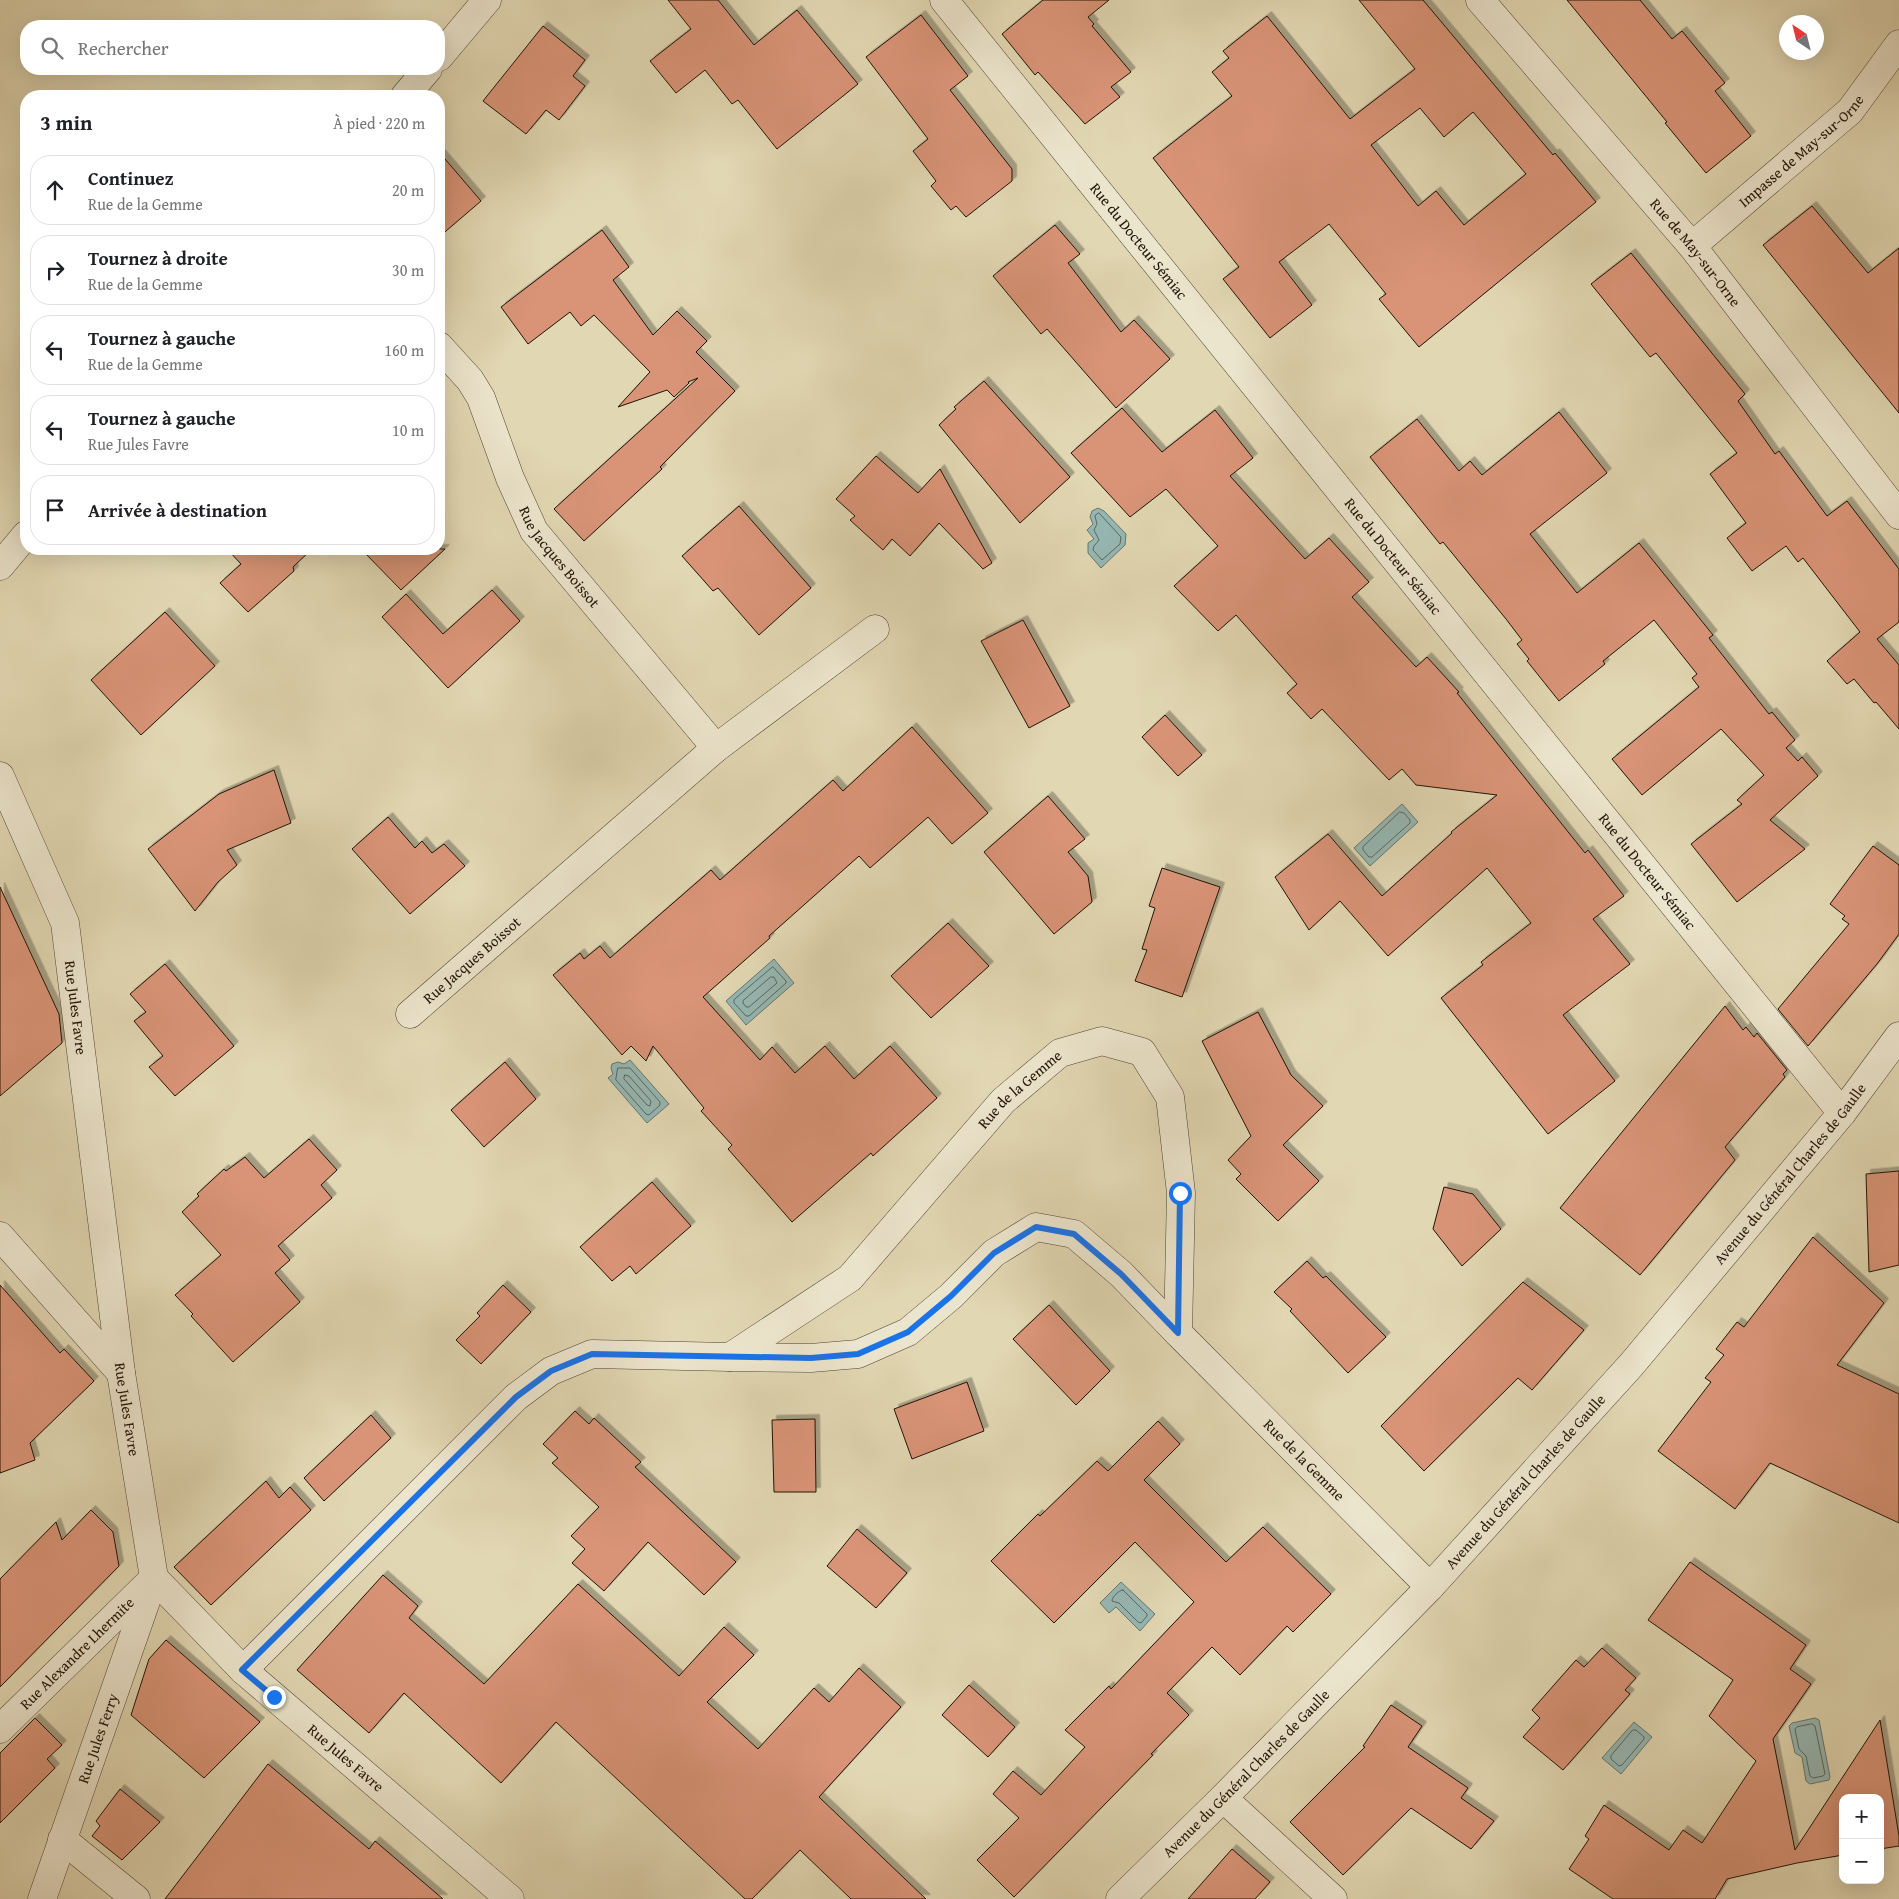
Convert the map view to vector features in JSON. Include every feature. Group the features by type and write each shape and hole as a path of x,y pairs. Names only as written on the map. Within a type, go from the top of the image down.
{"street":[{"path":"445,50 487,0"},
{"name":"Rue du Docteur Sémiac","path":"944,0 1842,1113"},
{"name":"Rue de May-sur-Orne","path":"1480,0 1692,246 1899,516"},
{"name":"Impasse de May-sur-Orne","path":"1692,246 1850,111 1899,44"},
{"path":"410,90 423,75"},
{"name":"Rue Jacques Boissot","path":"445,353 470,380 481,398 510,478 534,531 716,748"},
{"path":"0,566 20,542"},
{"name":"Rue Jacques Boissot","path":"410,1014 716,748 875,629"},
{"name":"Rue Jules Favre","path":"0,776 65,923 121,1373 154,1578 242,1670 510,1899"},
{"name":"Avenue du Général Charles de Gaulle","path":"1120,1899 1223,1798 1430,1587 1632,1364 1842,1113 1899,1036"},
{"name":"Rue de la Gemme","path":"730,1357 850,1278 1003,1101 1060,1053 1102,1041 1142,1052 1170,1097 1180,1193 1178,1333"},
{"name":"Rue de la Gemme","path":"242,1670 516,1397 551,1371 592,1354 811,1358 858,1354 908,1332 951,1296 994,1253 1036,1227 1074,1234 1121,1274 1430,1587"},
{"path":"0,1236 121,1373"},
{"name":"Rue Alexandre Lhermite","path":"0,1729 154,1578"},
{"name":"Rue Jules Ferry","path":"42,1899 154,1578"},
{"path":"1223,1798 1333,1899"},
{"path":"62,1839 136,1899"}],"water":[{"path":"1098,508 1104,511 1126,534 1125,545 1101,568 1088,553 1088,543 1094,539 1087,530 1093,524 1090,517 1092,511"},
{"path":"1402,804 1418,822 1370,866 1354,848"},
{"path":"774,959 794,983 746,1025 726,1001"},
{"path":"630,1060 669,1104 647,1123 608,1078 613,1074 612,1064 618,1062 624,1064"},
{"path":"1121,1582 1155,1614 1140,1631 1116,1607 1109,1613 1100,1603"},
{"path":"1815,1718 1819,1720 1830,1777 1829,1780 1810,1784 1806,1781 1802,1757 1795,1753 1789,1726 1792,1723"},
{"path":"1634,1722 1652,1737 1621,1774 1602,1758"}],"building":[{"path":"668,0 718,0 754,45 797,10 858,84 777,149 738,100 732,104 705,70 676,93 650,61 691,29"},
{"path":"1043,0 1109,0 1088,17 1094,24 1092,26 1131,72 1111,87 1120,97 1085,124 1038,72 1035,75 1002,34"},
{"path":"1359,0 1423,0 1553,155 1555,153 1596,202 1419,347 1379,299 1386,294 1329,224 1279,262 1312,305 1270,338 1223,279 1239,267 1153,158 1232,96 1212,72 1229,58 1223,51 1267,16 1350,119 1415,69","holes":["1420,108 1444,137 1473,112 1526,174 1464,225 1436,191 1418,206 1371,145"]},
{"path":"1567,0 1640,0 1672,39 1682,31 1725,83 1715,91 1751,136 1706,173 1665,123 1667,122"},
{"path":"921,15 968,76 950,90 1012,169 1012,181 966,217 956,206 951,210 931,186 936,181 913,151 928,139 866,57"},
{"path":"543,26 585,60 573,76 585,86 559,120 546,110 526,134 483,101"},
{"path":"445,159 481,201 445,232"},
{"path":"1812,206 1868,273 1899,248 1899,413 1763,245"},
{"path":"1055,225 1080,254 1068,263 1121,332 1134,320 1170,359 1116,408 1047,329 1041,334 993,276"},
{"path":"602,230 629,267 613,280 653,335 677,311 707,341 696,352 735,391 660,467 662,469 584,541 554,509 698,378 688,382 674,397 667,390 618,407 650,372 594,315 581,326 570,312 528,344 501,307"},
{"path":"1631,253 1745,394 1738,401 1775,454 1779,451 1827,516 1847,501 1899,569 1899,622 1877,639 1899,665 1899,729 1854,679 1847,684 1827,661 1860,632 1803,558 1798,562 1786,546 1752,571 1727,538 1746,523 1710,474 1737,453 1656,353 1650,357 1591,284"},
{"path":"984,381 1070,477 1020,523 939,425 956,409 954,407"},
{"path":"1122,408 1162,452 1215,410 1253,458 1230,476 1305,559 1329,538 1369,582 1352,597 1416,667 1427,657 1459,692 1457,693 1585,853 1588,850 1624,896 1593,919 1630,964 1563,1015 1615,1081 1548,1134 1441,998 1483,965 1481,962 1531,923 1487,868 1388,956 1340,901 1309,930 1275,877 1328,834 1382,896 1451,832 1497,795 1416,785 1402,769 1389,780 1322,709 1311,719 1287,693 1297,684 1236,615 1218,631 1174,586 1218,546 1166,489 1130,517 1071,453"},
{"path":"1559,412 1607,473 1530,534 1577,593 1639,543 1713,635 1709,638 1769,714 1772,712 1795,740 1786,748 1798,761 1802,757 1818,776 1770,820 1805,849 1737,902 1691,844 1742,804 1737,800 1764,775 1721,729 1642,795 1612,759 1699,687 1692,678 1697,674 1654,620 1603,661 1605,664 1559,701 1527,661 1529,659 1517,644 1522,640 1506,619 1443,542 1440,544 1370,457 1417,419 1459,471 1470,461 1482,475"},
{"path":"876,456 918,493 940,469 992,563 983,569 939,523 910,556 892,539 883,550 850,520 855,516 836,499"},
{"path":"739,506 811,588 759,635 718,588 713,591 682,556"},
{"path":"233,555 306,555 293,567 294,571 248,612 220,583 241,564"},
{"path":"367,555 439,555 401,590"},
{"path":"492,590 520,621 448,688 382,617 406,594 443,634"},
{"path":"165,612 215,666 141,735 91,680"},
{"path":"1023,620 1070,706 1029,728 981,641"},
{"path":"1165,715 1202,755 1178,776 1142,737"},
{"path":"912,727 988,813 952,844 928,817 870,868 859,856 703,997 760,1060 772,1047 795,1073 825,1046 854,1079 890,1046 937,1098 873,1156 871,1153 792,1222 728,1149 732,1145 701,1111 704,1108 653,1046 646,1061 631,1046 622,1055 553,975 580,953 584,959 600,946 610,958 711,870 720,880 833,780 843,791"},
{"path":"274,770 291,823 227,850 237,865 218,882 195,911 148,849 219,794"},
{"path":"1048,796 1085,839 1068,852 1088,876 1092,902 1054,934 984,852"},
{"path":"388,817 415,848 422,841 432,853 444,844 465,866 410,914 352,849"},
{"path":"1873,846 1899,865 1899,934 1877,964 1808,1046 1778,1009 1849,924 1842,919 1845,916 1830,904"},
{"path":"1162,868 1220,887 1182,997 1135,981 1147,950 1142,949 1155,908 1149,906"},
{"path":"0,887 59,1014 62,1043 0,1096"},
{"path":"948,923 989,966 931,1018 891,976"},
{"path":"165,964 234,1046 175,1096 149,1067 163,1056 134,1021 146,1012 130,994"},
{"path":"1725,1006 1743,1030 1746,1027 1754,1037 1757,1033 1787,1070 1783,1074 1785,1077 1725,1147 1735,1160 1640,1275 1560,1208"},
{"path":"1258,1012 1291,1075 1323,1106 1283,1145 1319,1181 1278,1221 1236,1179 1241,1174 1228,1160 1251,1136 1202,1041"},
{"path":"505,1062 536,1099 484,1147 451,1110"},
{"path":"309,1139 337,1170 321,1185 332,1198 278,1246 290,1260 275,1273 300,1302 233,1362 191,1316 193,1314 175,1295 221,1255 182,1212 199,1196 197,1194 224,1169 226,1171 245,1157 264,1178"},
{"path":"1899,1171 1899,1265 1869,1272 1866,1174"},
{"path":"652,1182 691,1226 636,1274 630,1266 612,1281 580,1247"},
{"path":"1444,1187 1473,1194 1501,1229 1462,1266 1433,1229"},
{"path":"1813,1237 1884,1303 1837,1365 1899,1394 1899,1523 1770,1463 1735,1509 1658,1451 1711,1382 1705,1378 1724,1355 1716,1349 1737,1322 1744,1327"},
{"path":"1307,1261 1323,1278 1326,1276 1386,1337 1348,1373 1290,1311 1292,1309 1274,1292"},
{"path":"1523,1282 1584,1330 1532,1390 1518,1378 1424,1471 1381,1426"},
{"path":"0,1285 60,1353 64,1349 94,1381 30,1443 35,1460 0,1473"},
{"path":"503,1285 531,1312 481,1364 456,1340 480,1316 477,1313"},
{"path":"1049,1305 1110,1371 1076,1405 1013,1339"},
{"path":"967,1382 984,1431 912,1459 894,1409"},
{"path":"575,1411 589,1424 594,1418 641,1462 635,1467 736,1562 704,1595 648,1542 604,1591 572,1563 585,1549 571,1536 599,1507 552,1463 558,1458 543,1444"},
{"path":"371,1415 391,1438 324,1501 304,1478"},
{"path":"815,1419 816,1492 774,1492 772,1420"},
{"path":"1158,1421 1180,1444 1144,1480 1226,1562 1263,1527 1331,1594 1293,1632 1287,1626 1240,1675 1212,1647 1167,1693 1189,1715 1151,1754 1153,1755 1014,1897 977,1860 1019,1818 993,1794 1013,1771 1041,1795 1085,1747 1065,1730 1109,1686 1111,1689 1194,1602 1135,1542 1054,1623 991,1561 1038,1514 1040,1516 1097,1461 1108,1471"},
{"path":"266,1481 279,1498 290,1487 311,1510 211,1605 174,1567"},
{"path":"91,1510 113,1532 119,1566 0,1687 0,1579 56,1522 62,1540"},
{"path":"857,1529 907,1573 876,1608 827,1566"},
{"path":"1690,1562 1806,1645 1790,1669 1811,1684 1773,1739 1795,1850 1880,1720 1899,1846 1884,1848 1884,1794 1839,1794 1839,1856 1727,1879 1715,1899 1613,1899 1569,1869 1589,1839 1585,1836 1604,1805 1669,1850 1683,1830 1702,1843 1756,1761 1709,1716 1733,1680 1648,1620"},
{"path":"383,1575 418,1606 409,1618 484,1684 578,1584 679,1676 724,1627 754,1655 707,1702 758,1749 814,1688 829,1702 859,1668 901,1707 819,1797 926,1899 851,1899 800,1850 752,1899 745,1899 556,1722 501,1783 404,1693 369,1733 297,1670"},
{"path":"166,1640 260,1722 204,1778 131,1715 149,1659"},
{"path":"1602,1648 1636,1678 1625,1690 1630,1694 1563,1770 1523,1737 1540,1718 1532,1710 1576,1660 1584,1667"},
{"path":"969,1685 1015,1727 988,1757 942,1715"},
{"path":"1391,1705 1422,1726 1408,1747 1468,1788 1461,1798 1494,1821 1471,1849 1411,1808 1343,1875 1290,1822 1365,1747 1363,1746"},
{"path":"35,1718 62,1745 47,1759 55,1768 0,1823 0,1753"},
{"path":"268,1764 369,1849 375,1841 443,1899 165,1899"},
{"path":"120,1789 160,1822 122,1860 92,1836 100,1826 96,1821"},
{"path":"1232,1849 1270,1882 1255,1899 1188,1899"}],"route":[{"path":"274,1697 242,1670 516,1397 551,1371 592,1354 811,1358 858,1354 908,1332 951,1296 994,1253 1036,1227 1074,1234 1121,1274 1178,1333 1180,1193"}]}
